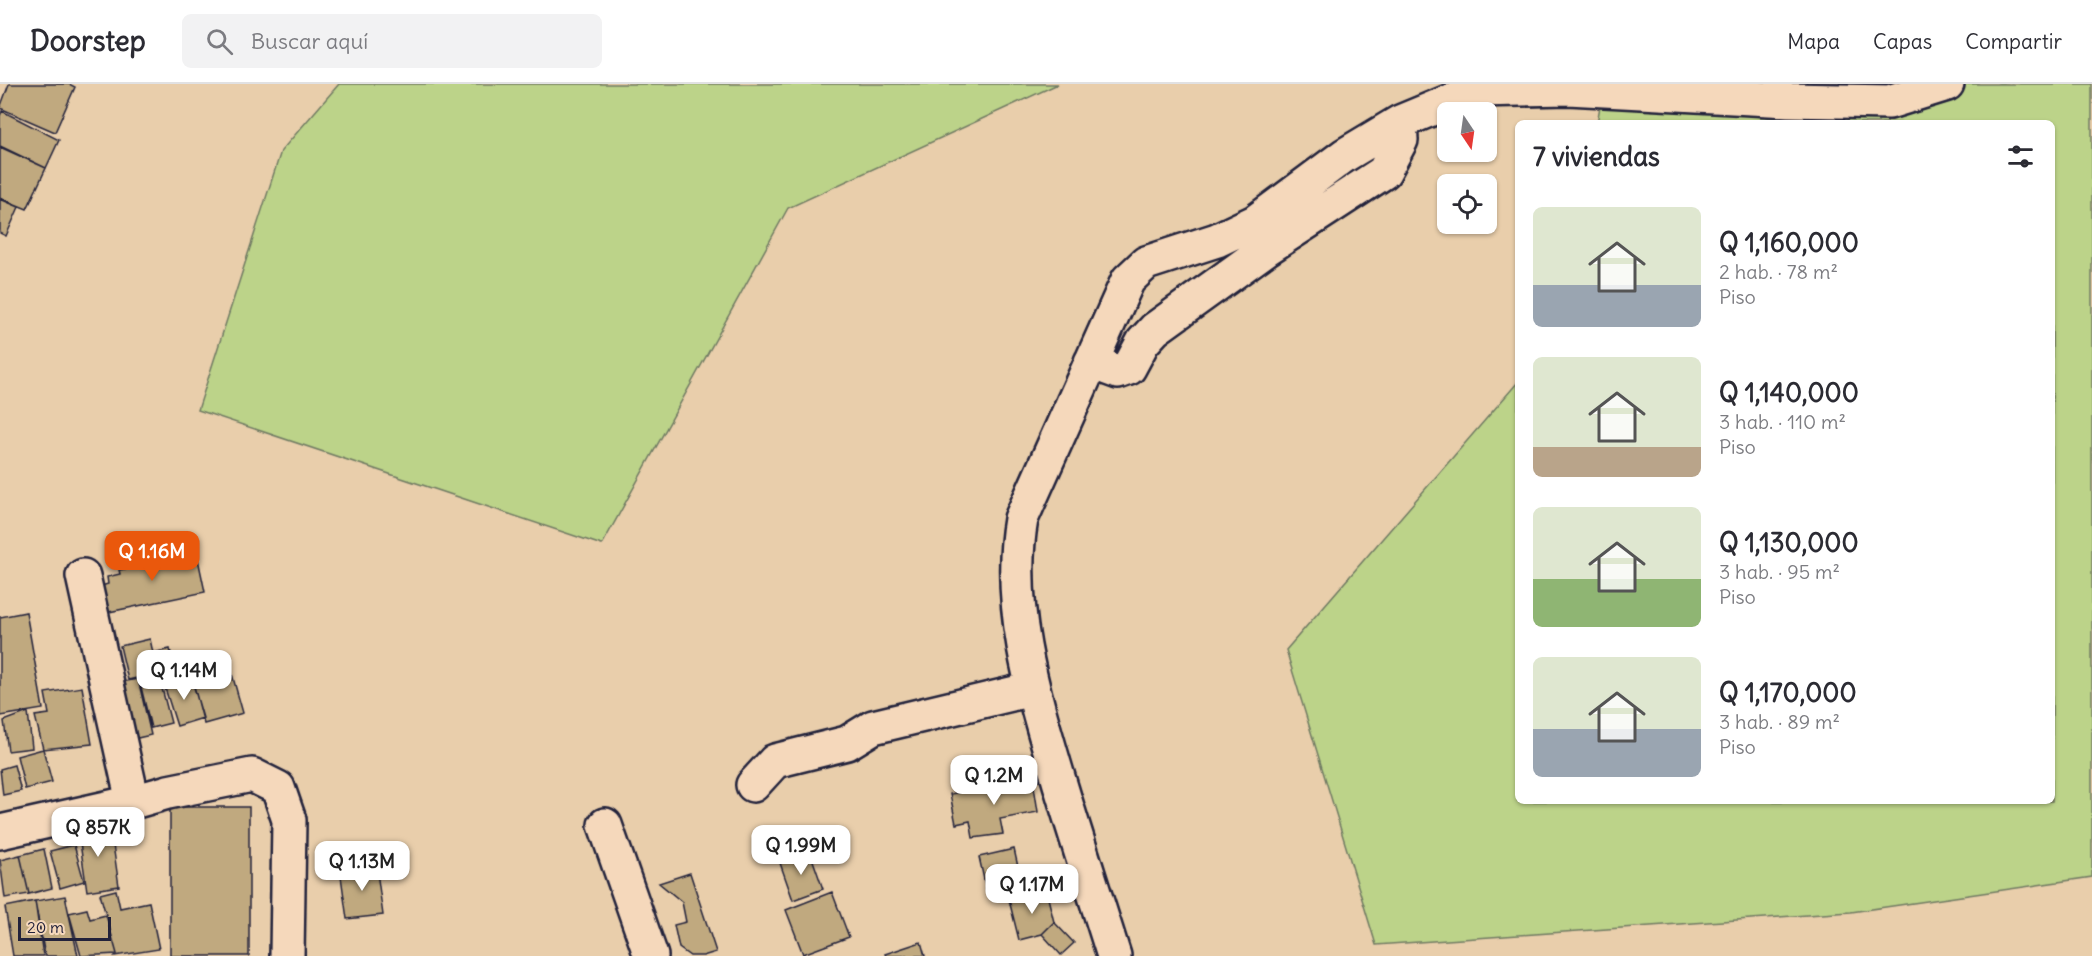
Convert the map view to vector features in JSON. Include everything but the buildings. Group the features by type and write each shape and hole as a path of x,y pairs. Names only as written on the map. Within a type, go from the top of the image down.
{"street":[{"path":"1114,956 1032,689 1019,599 1016,548 1021,519 1128,280 1146,263 1217,240 1255,222 1345,155 1400,122 1477,90 1568,88 1788,100 1888,102 1947,84"},
{"path":"1091,362 1118,372 1130,368 1143,342 1155,329 1266,249 1384,172 1401,140 1400,122"},
{"path":"83,576 134,802"},
{"path":"753,785 774,761 847,743 873,727 1032,689"},
{"path":"0,832 134,802 168,792 252,775 278,788 289,820 287,956"},
{"path":"605,825 651,956"}],"green space":[{"path":"339,84 1058,84 788,208 602,545 198,410 281,151"},
{"path":"1604,84 2092,84 2092,877 1851,912 1376,945 1286,650 1515,385 1515,804 2055,804 2055,120 1598,120"}]}
